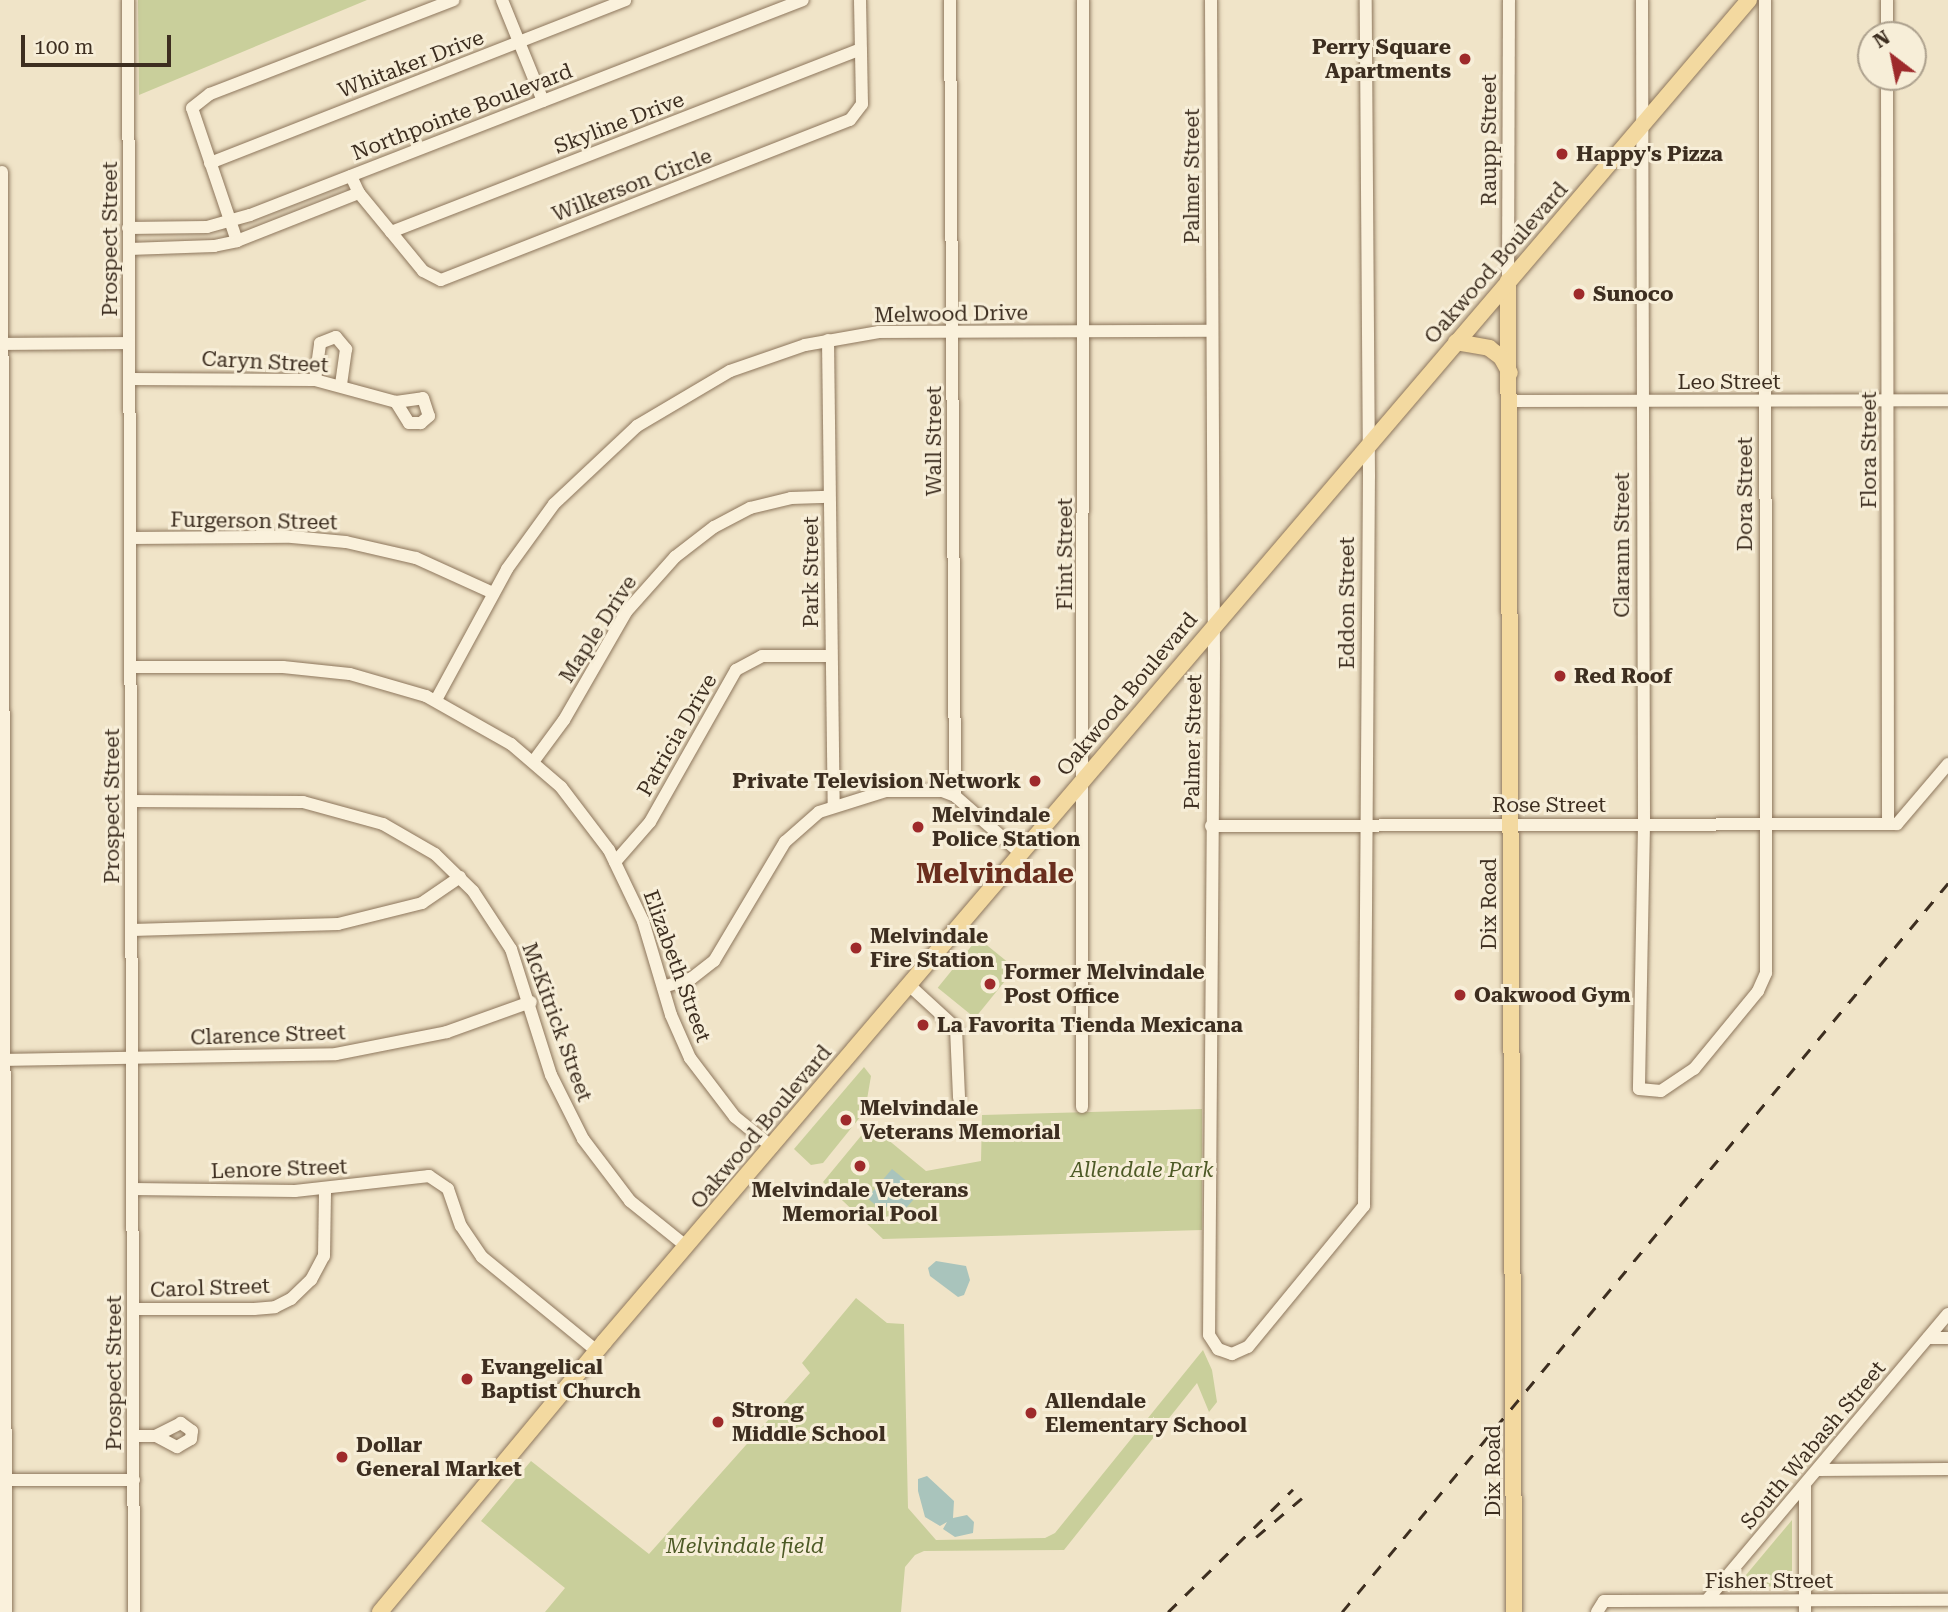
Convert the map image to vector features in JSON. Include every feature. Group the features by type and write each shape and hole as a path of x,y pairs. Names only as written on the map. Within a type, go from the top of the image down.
{"main road":[{"name":"Oakwood Boulevard","path":"380,1612 597,1351 1081,781 1749,0"},
{"name":"Dix Road","path":"1508,281 1514,1612"},
{"path":"1456,342 1489,348 1501,356 1510,374"}],"street":[{"name":"Prospect Street","path":"128,0 134,1612"},
{"path":"237,241 232,220 192,117 192,108 198,102 454,0"},
{"path":"502,0 542,101"},
{"name":"Whitaker Drive","path":"210,163 625,0"},
{"name":"Northpointe Boulevard","path":"128,228 207,227 232,220 803,0"},
{"name":"Wilkerson Circle","path":"351,176 359,193 423,271 442,280 850,120 863,104 860,0"},
{"name":"Wall Street","path":"950,0 956,796"},
{"name":"Flint Street","path":"1082,1107 1081,781 1085,744 1083,0"},
{"name":"Palmer Street","path":"1211,0 1209,1335 1225,1352"},
{"name":"Eddon Street","path":"1225,1352 1248,1347 1364,1206 1366,0"},
{"name":"Raupp Street","path":"1508,281 1509,0"},
{"name":"Clarann Street","path":"1639,1089 1644,825 1642,0"},
{"name":"Dora Street","path":"1639,1089 1661,1091 1675,1086 1694,1069 1760,986 1766,964 1765,0"},
{"path":"1887,0 1887,21"},
{"name":"Skyline Drive","path":"391,232 861,49"},
{"name":"Flora Street","path":"1887,91 1888,824"},
{"path":"2,172 3,1480 6,1612"},
{"name":"Northpointe Boulevard","path":"129,249 214,246 237,241 359,193"},
{"name":"Melwood Drive","path":"436,700 494,593 554,504 637,426 730,371 828,340 879,332 1211,331"},
{"path":"315,380 320,343 336,337 346,349 341,386"},
{"name":"Park Street","path":"828,340 834,804"},
{"path":"1,344 129,344"},
{"name":"Caryn Street","path":"129,379 315,380 396,402"},
{"name":"Leo Street","path":"1509,401 1948,400"},
{"name":"Maple Drive","path":"533,762 564,720 626,611 675,556 714,527 750,508 791,498 829,497"},
{"name":"Furgerson Street","path":"130,538 292,537 357,543 416,558 494,593"},
{"name":"Patricia Drive","path":"615,862 650,822 736,670 762,656 830,656"},
{"name":"Elizabeth Street","path":"130,667 316,669 377,681 436,700 489,729 533,762 578,807 615,862 643,921 680,1037 703,1078 734,1117 772,1147"},
{"path":"1888,824 1904,818 1948,764"},
{"path":"663,987 692,978 714,961 785,842 807,821 834,804 886,791 942,791 956,796 1020,853"},
{"name":"McKitrick Street","path":"131,801 274,800 331,808 404,834 460,877 502,932 531,1002 551,1075 583,1139 630,1201 686,1247"},
{"name":"Rose Street","path":"1210,826 1365,823 1888,824"},
{"path":"132,930 338,925 422,903 460,877"},
{"path":"909,985 956,1028 959,1098"},
{"name":"Clarence Street","path":"2,1060 307,1056 362,1051 447,1032 531,1002"},
{"name":"Lenore Street","path":"132,1189 325,1190 420,1175 438,1179 448,1189 461,1226 482,1257 597,1351"},
{"name":"Carol Street","path":"133,1309 254,1309 275,1307 291,1299 311,1280 324,1256 325,1190"},
{"name":"South Wabash Street","path":"1707,1600 1948,1314"},
{"path":"1928,1338 1948,1338"},
{"path":"133,1436 156,1436"},
{"path":"1818,1470 1948,1469"},
{"path":"3,1480 134,1480"},
{"path":"1805,1486 1805,1606"},
{"name":"Fisher Street","path":"1597,1612 1604,1601 1707,1600 1805,1606 1948,1600"}],"green space":[{"path":"138,0 367,0 139,95"},
{"path":"978,938 1015,968 975,1018 938,988"},
{"path":"864,1067 871,1076 865,1111 823,1163 811,1165 794,1149"},
{"name":"Allendale Park","path":"1202,1109 1202,1230 883,1239 823,1182 870,1125 926,1171 981,1161 982,1115"},
{"name":"Melvindale field","path":"856,1298 887,1323 904,1324 908,1508 936,1540 1045,1538 1055,1533 1203,1350 1212,1370 1217,1402 1209,1412 1197,1383 1064,1550 924,1551 915,1555 905,1567 901,1612 545,1612 565,1588 481,1521 531,1461 649,1554 810,1373 802,1363"},
{"path":"1792,1520 1792,1586 1736,1587"}],"water":[{"path":"892,1169 909,1183 903,1189 914,1199 900,1215 888,1205 883,1211 867,1198"},
{"path":"936,1261 966,1266 970,1280 964,1295 958,1297 930,1276 928,1268"},
{"path":"927,1476 954,1501 953,1518 967,1515 974,1522 973,1533 955,1537 943,1529 947,1522 940,1526 925,1517 918,1491 918,1479"}],"railway":[{"path":"1342,1612 1948,883"},
{"path":"1168,1612 1293,1489"},
{"path":"1256,1537 1302,1498"}],"place":[{"name":"Perry Square Apartments","path":"1465,59"},
{"name":"Happy's Pizza","path":"1562,154"},
{"name":"Sunoco","path":"1579,294"},
{"name":"Red Roof","path":"1560,676"},
{"name":"Private Television Network","path":"1035,781"},
{"name":"Melvindale Police Station","path":"918,827"},
{"name":"Melvindale Fire Station","path":"856,948"},
{"name":"Former Melvindale Post Office","path":"990,984"},
{"name":"Oakwood Gym","path":"1460,995"},
{"name":"La Favorita Tienda Mexicana","path":"923,1025"},
{"name":"Melvindale Veterans Memorial","path":"846,1120"},
{"name":"Melvindale Veterans Memorial Pool","path":"860,1166"},
{"name":"Evangelical Baptist Church","path":"467,1379"},
{"name":"Allendale Elementary School","path":"1031,1413"},
{"name":"Strong Middle School","path":"718,1422"},
{"name":"Dollar General Market","path":"342,1457"}],"district":[{"name":"Melvindale","path":"995,874"}]}
